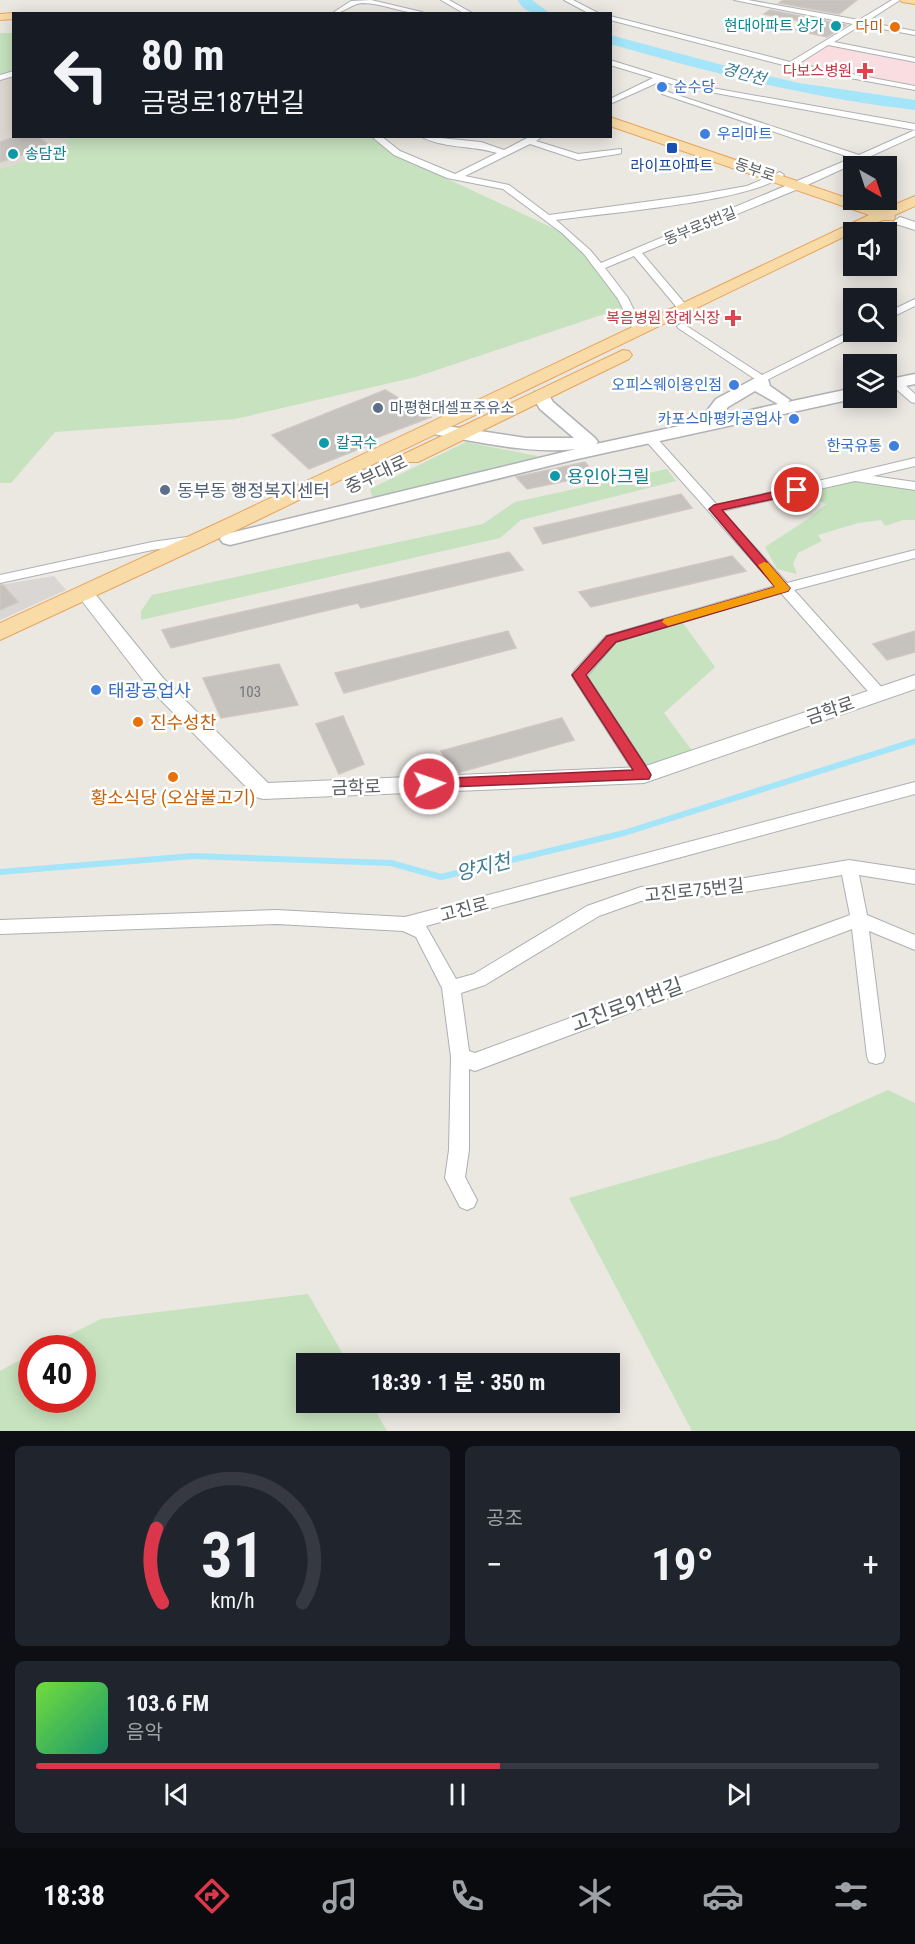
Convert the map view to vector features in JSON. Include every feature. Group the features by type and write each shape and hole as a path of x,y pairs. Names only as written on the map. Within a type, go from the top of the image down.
{"main road":[{"path":"906,0 915,2"},
{"name":"동부로","path":"612,122 777,176 900,221"},
{"path":"695,310 882,214 915,200"},
{"path":"897,222 915,214"},
{"path":"695,310 843,248"},
{"name":"중부대로","path":"0,646 91,599 120,577 638,329 695,310"},
{"name":"중부대로","path":"0,632 91,599 464,433 541,396 695,310"},
{"path":"897,377 915,369"},
{"path":"897,380 915,379"},
{"path":"712,416 722,403 761,380 762,388 781,400"},
{"path":"433,429 530,443 581,443 843,386"},
{"path":"230,539 650,438 843,395"},
{"path":"541,396 539,409 549,423 581,443"}],"street":[{"path":"444,0 467,12"},
{"path":"567,0 593,12"},
{"path":"737,0 915,33"},
{"path":"791,65 897,0"},
{"path":"338,12 359,1 414,12"},
{"path":"612,19 791,65 915,88"},
{"path":"827,42 915,60"},
{"path":"612,63 683,85 915,127"},
{"path":"612,101 660,78"},
{"path":"658,93 683,85"},
{"path":"632,92 658,93 854,156"},
{"name":"동부로5번길","path":"865,156 915,134"},
{"path":"377,138 397,153 456,177 506,187 587,252 622,298 638,329"},
{"path":"431,138 450,143 481,145 505,153"},
{"path":"456,177 535,138"},
{"path":"530,141 578,157 618,151"},
{"name":"동부로5번길","path":"599,267 843,166"},
{"path":"546,218 696,198 749,188 777,176"},
{"path":"602,202 620,198 696,198"},
{"path":"900,221 915,226"},
{"path":"636,252 761,380 843,339"},
{"path":"897,311 915,302"},
{"path":"897,386 915,400"},
{"path":"650,438 879,694"},
{"path":"714,509 915,462"},
{"path":"855,477 915,486"},
{"path":"0,579 152,546 202,539"},
{"path":"644,775 579,675 611,639 784,588 915,554"},
{"path":"99,558 120,577"},
{"name":"금학로","path":"91,599 156,683 263,791 644,775 915,682"},
{"name":"고진로","path":"0,927 277,917 405,924 915,788"},
{"path":"849,867 859,919 876,1056"},
{"name":"고진로75번길","path":"451,988 479,980 593,911 640,894 733,887 849,867 915,877"},
{"path":"859,919 915,943"},
{"name":"고진로91번길","path":"460,1057 475,1062 859,919"},
{"path":"405,924 422,932 451,988 460,1057 459,1150 455,1178 467,1200"}],"shaded area":[{"name":"다보스병원","path":"827,43 915,60 915,88 791,65"},
{"path":"12,71 12,138 70,138 63,140 72,147 0,169 0,75"},
{"path":"54,576 66,590 0,620 0,585"}],"green space":[{"path":"0,33 12,33 12,71 0,75"},
{"path":"70,138 371,138 398,156 568,235 628,306 416,377 235,419 55,432 11,483 0,483 0,169 71,147 62,140"},
{"path":"466,442 547,458 373,498 370,489"},
{"path":"667,469 676,481 521,520 500,538 141,620 141,611 152,595 483,524 515,502"},
{"path":"855,477 915,486 915,520 903,520 885,526 881,520 858,523 818,535 822,541 798,553 793,564 797,574 777,569 765,547 808,519 826,504 797,490"},
{"path":"680,619 715,667 664,713 696,756 644,775 579,675 611,639"},
{"path":"888,1090 915,1103 915,1431 692,1431 569,1198 778,1139"},
{"path":"308,1294 342,1353 296,1353 296,1413 377,1413 387,1431 0,1431 0,1371 18,1361 18,1413 96,1413 96,1335 69,1335 101,1319"}],"building":[{"path":"783,0 857,0 839,14 779,3"},
{"path":"770,10 846,25 827,37 796,30 806,22 764,14"},
{"name":"송담관","path":"12,138 39,138 51,146 0,162 0,142"},
{"path":"385,390 431,417 365,442 369,445 309,469 272,435"},
{"name":"용인아크릴","path":"585,462 595,475 527,489 516,477"},
{"path":"681,494 692,508 543,544 534,528"},
{"path":"509,552 523,570 361,608 358,603 171,648 162,630"},
{"path":"732,556 746,571 591,607 579,592"},
{"path":"0,585 3,585 18,602 0,610"},
{"path":"508,631 516,648 344,693 335,673"},
{"path":"915,631 915,652 887,660 873,644"},
{"path":"279,664 298,705 221,718 203,678"},
{"path":"343,716 364,764 339,774 316,724"},
{"path":"562,718 574,740 457,773 453,773 441,751"}],"waterway":[{"name":"경안천","path":"525,0 541,12"},
{"name":"경안천","path":"612,40 761,80 838,95 915,105"},
{"name":"양지천","path":"0,872 193,856 391,863 441,877 624,833 915,741"}],"slow traffic":[{"path":"668,622 784,588 764,565"}],"place":[{"name":"현대아파트 상가","path":"836,26"},
{"name":"다미","path":"895,27"},
{"name":"다보스병원","path":"865,71"},
{"name":"순수당","path":"662,87"},
{"name":"우리마트","path":"705,134"},
{"name":"라이프아파트","path":"672,148"},
{"name":"송담관","path":"13,154"},
{"name":"복음병원 장례식장","path":"733,318"},
{"name":"오피스웨이용인점","path":"734,385"},
{"name":"마평현대셀프주유소","path":"378,408"},
{"name":"카포스마평카공업사","path":"794,419"},
{"name":"칼국수","path":"324,443"},
{"name":"한국유통","path":"894,446"},
{"name":"용인아크릴","path":"555,476"},
{"name":"동부동 행정복지센터","path":"165,490"},
{"name":"태광공업사","path":"96,690"},
{"name":"진수성찬","path":"138,722"},
{"name":"황소식당 (오삼불고기)","path":"173,777"}],"route":[{"path":"429,784 644,775 579,675 611,639 784,588 714,509 797,490"}]}
